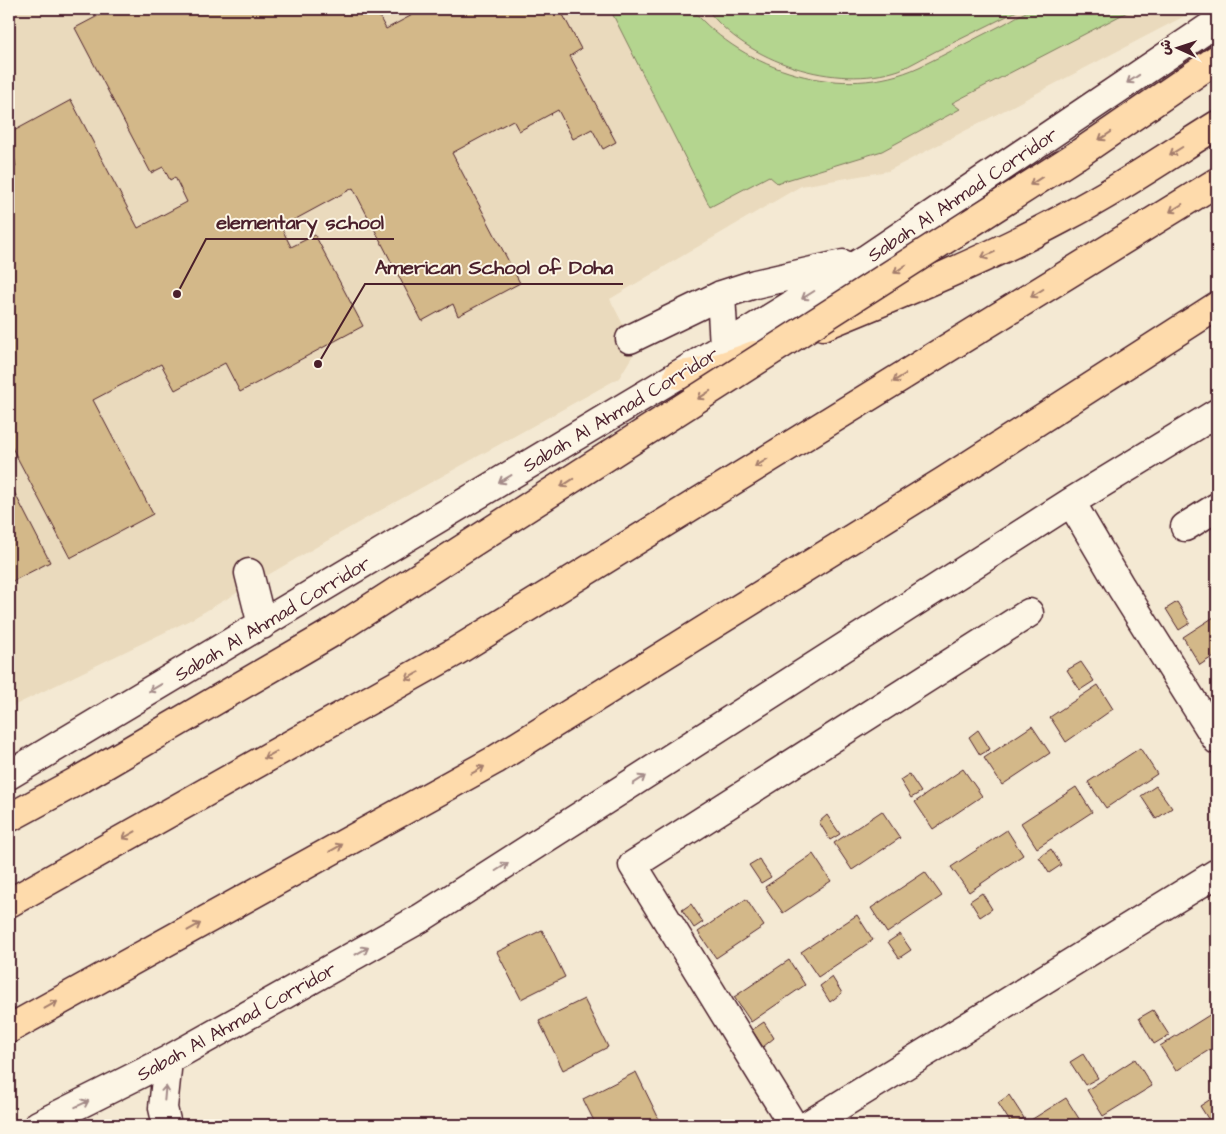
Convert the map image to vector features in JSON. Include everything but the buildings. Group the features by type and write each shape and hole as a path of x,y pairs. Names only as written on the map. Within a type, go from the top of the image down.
{"highway":[{"path":"9,818 333,632 1069,160 1217,59"},
{"path":"678,375 709,371 743,359 919,287 1010,246 1064,219 1217,125"},
{"path":"9,903 455,652 1217,182"},
{"path":"9,1029 495,760 1211,313"}],"street":[{"name":"Sabah Al Ahmad Corridor","path":"9,775 678,375 866,259 1217,22"},
{"path":"630,339 721,295 756,284 866,259"},
{"path":"721,295 724,346"},
{"name":"Sabah Al Ahmad Corridor","path":"38,1125 168,1060 421,918 1071,502 1217,412"},
{"path":"1071,502 1121,587 1217,740"},
{"path":"1185,528 1217,507"},
{"path":"249,573 262,625"},
{"path":"793,1125 633,865 1029,613"},
{"path":"808,1125 1217,873"},
{"path":"167,1125 164,1108 168,1060"}],"shaded area":[{"path":"9,9 1198,9 888,171 801,186 763,208 610,299 636,350 619,378 363,520 192,619 9,708"}],"green space":[{"path":"610,9 692,9 714,31 739,49 767,64 796,74 827,80 859,81 890,77 919,67 1023,13 1035,9 1133,9 952,103 960,109 882,151 777,183 769,176 710,207"},
{"path":"707,9 1021,9 899,70 874,76 848,77 821,74 794,67 768,57 745,44 724,28"}],"place":[{"name":"elementary school","path":"177,294"},
{"name":"American School of Doha","path":"318,364"}]}
